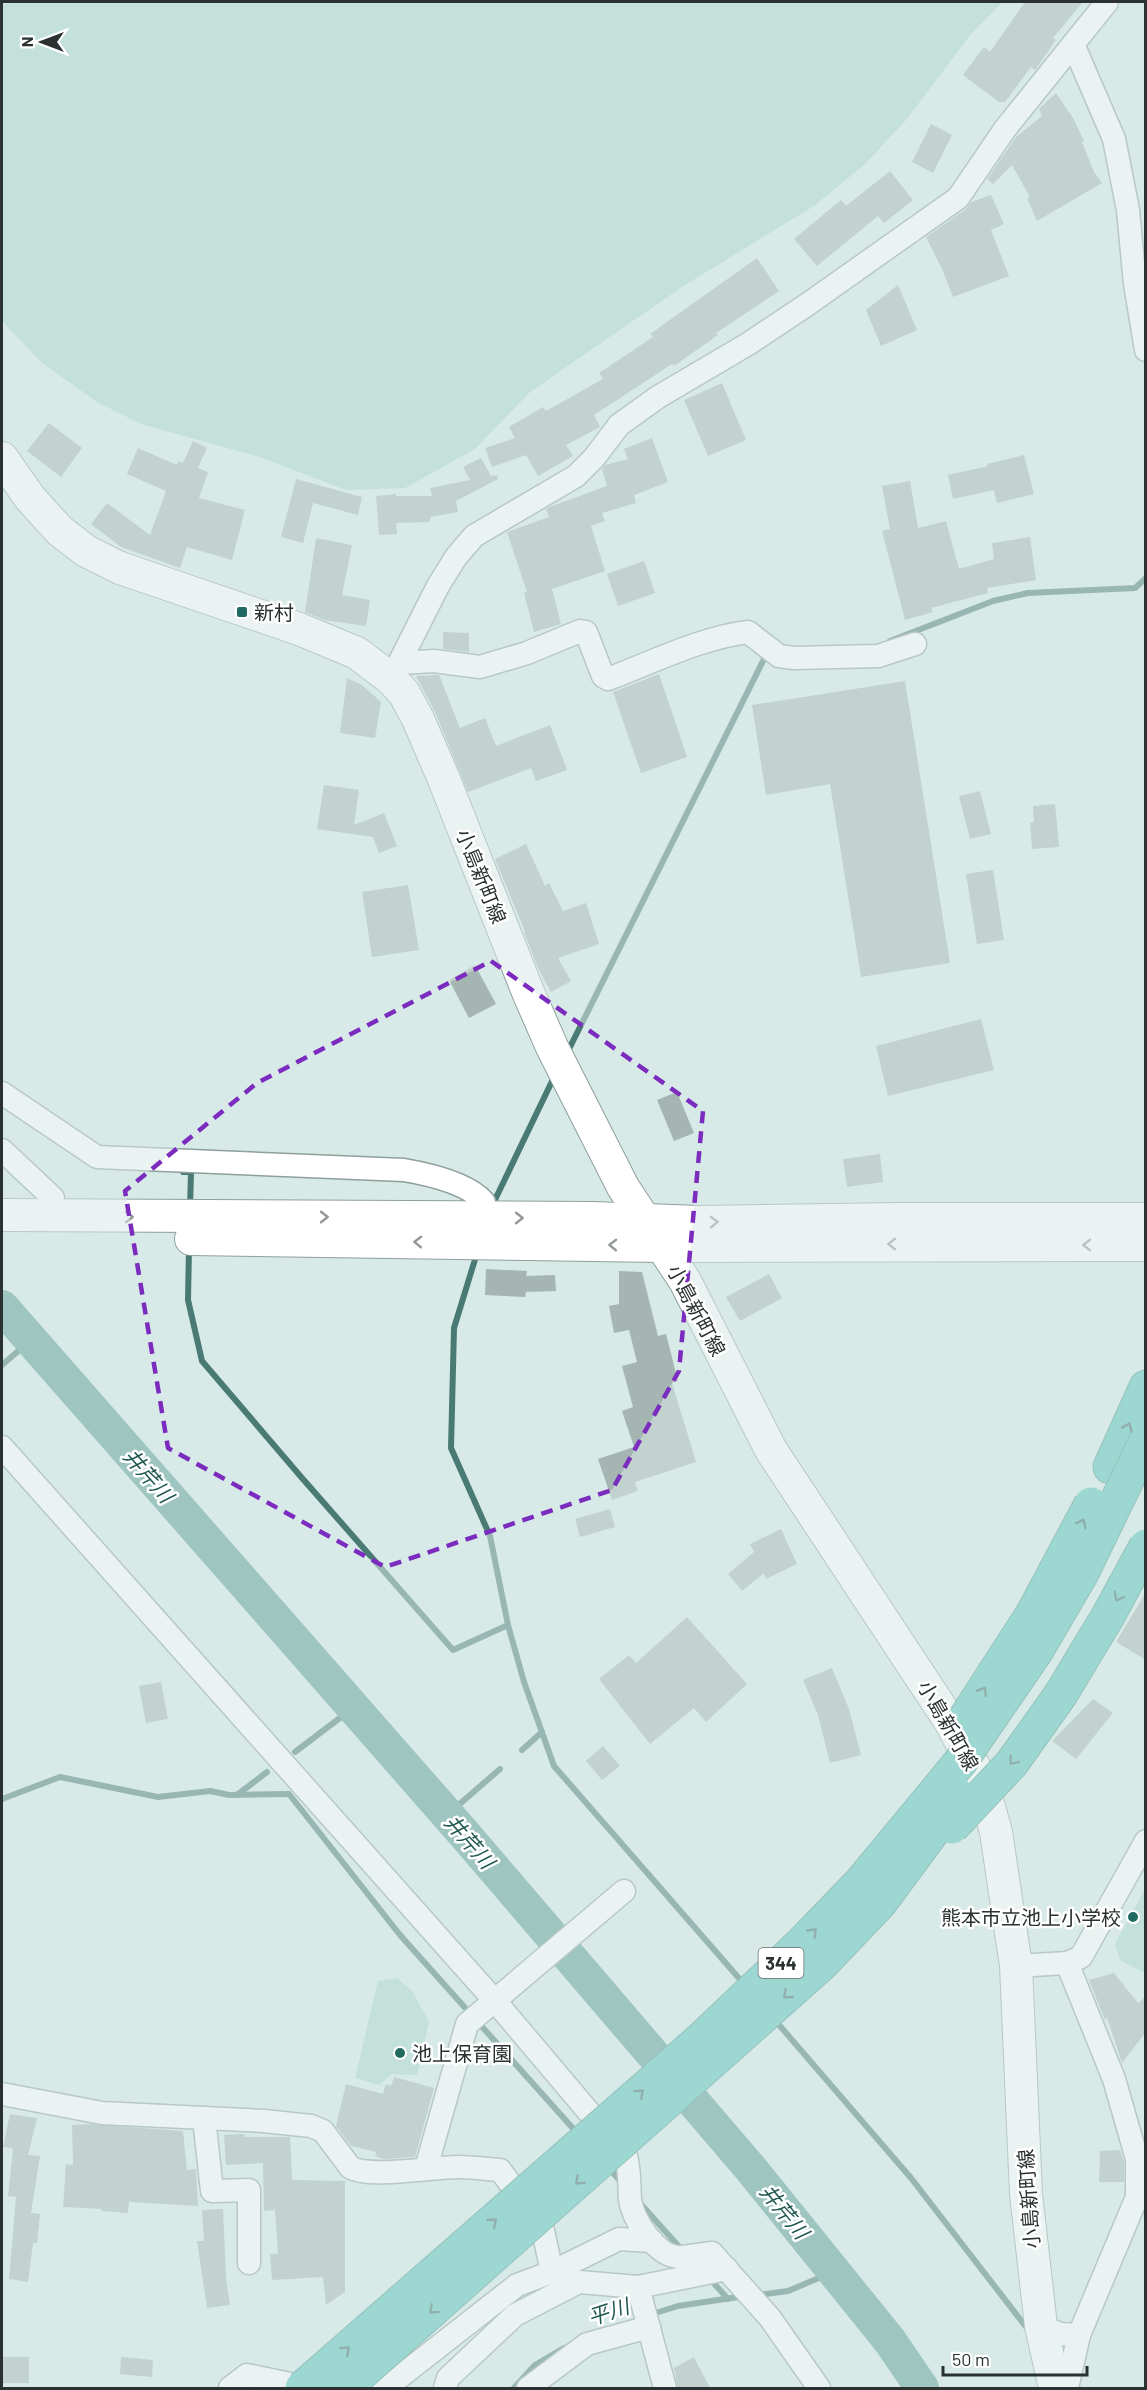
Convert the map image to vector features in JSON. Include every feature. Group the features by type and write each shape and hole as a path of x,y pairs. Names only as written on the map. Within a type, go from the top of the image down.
{"highway":[{"path":"870,1892 1032,1613 1110,1467 1146,1387"},
{"name":"344","path":"345,2388 822,1964 1037,1650 1082,1573 1146,1441"},
{"name":"344","path":"302,2388 701,2039 802,1943 870,1892 1016,1718 1053,1659 1146,1487"},
{"path":"870,1892 1012,1763 1061,1694 1108,1616 1146,1546"}],"main road":[{"name":"小島新町線","path":"2,458 30,498 60,531 86,551 120,568 299,629 357,652 395,671 418,719 552,1047 623,1187 685,1281 771,1450 951,1723 982,1782 996,1832 1016,1966 1026,2194 1041,2325 1055,2388"},
{"path":"2,1215 474,1230 661,1246 1146,1245"},
{"path":"2,1237 71,1218"},
{"path":"474,1230 644,1219 699,1222 1146,1219"}],"street":[{"path":"395,671 438,586 456,557 474,536 576,476 594,458 619,425 658,397 747,344 800,309 958,198 1005,129 1107,2"},
{"path":"1073,44 1114,139 1128,210 1135,284 1146,350"},
{"path":"395,671 434,661 480,667 527,653 580,632 586,632 603,676 608,679 682,650 732,634 747,632 779,656 794,658 878,656 915,644"},
{"path":"2,1093 97,1157 404,1170 430,1175 478,1194 484,1202 474,1230"},
{"path":"2,1150 71,1218"},
{"path":"2,1447 497,2000 626,2157 631,2173 630,2199 634,2217 652,2241 662,2250 677,2257 712,2253 762,2309 819,2388"},
{"path":"1016,1966 1067,1963 1081,1957 1146,1841"},
{"path":"426,2168 467,2024 624,1892"},
{"path":"1067,1963 1114,2079 1137,2159 1137,2198 1079,2335 1067,2388"},
{"path":"2,2094 102,2113 264,2121 310,2126 323,2132 355,2171 380,2173 459,2167 500,2170 542,2226 552,2272"},
{"path":"204,2118 212,2191 249,2190 249,2263"},
{"path":"372,2388 392,2383 517,2285 552,2272 619,2239 652,2241"},
{"path":"445,2388 448,2378 515,2315 579,2282 639,2291 680,2279 727,2270"},
{"path":"639,2291 665,2388"},
{"path":"528,2388 587,2344 648,2324"},
{"path":"1041,2325 1060,2334 1079,2335"},
{"path":"230,2388 247,2375 310,2388"}],"highlighted area":[{"path":"491,961 703,1111 679,1371 612,1490 385,1567 168,1448 125,1191 257,1083"}],"green space":[{"path":"2,2 1003,2 971,34 906,120 865,164 814,206 685,285 529,393 475,449 405,488 346,490 260,457 141,424 97,402 41,362 2,321"},
{"path":"1145,1889 1145,1973 1120,1960 1115,1944"},
{"path":"397,1978 412,1991 429,2022 417,2075 392,2074 379,2085 355,2078 378,1981"}],"building":[{"path":"1025,2 1083,2 1053,38 1056,40 1035,70 1031,67 1005,102 999,102 963,75 984,47 990,52"},
{"path":"1056,93 1073,118 1084,141 1082,142 1094,172 1102,183 1037,221 1027,198 1030,197 1012,165 993,184 987,179 1016,137 1042,116 1039,109"},
{"path":"931,124 952,135 933,173 912,162"},
{"path":"890,171 913,200 884,223 878,216 817,266 794,239 841,200 846,206"},
{"path":"991,195 1004,224 991,230 1009,276 953,297 926,237 966,209 971,202"},
{"path":"757,258 779,291 716,333 718,335 674,366 672,364 594,415 600,427 566,445 573,456 538,476 526,455 492,467 485,448 515,438 509,427 543,407 546,411 603,379 599,373 653,337 650,334"},
{"path":"898,285 917,330 881,346 866,310"},
{"path":"722,383 746,440 708,456 684,400"},
{"path":"49,423 82,448 61,477 27,451"},
{"path":"652,438 668,482 634,495 636,503 602,513 605,521 591,526 605,571 552,589 561,624 534,632 524,593 527,592 507,532 549,517 546,509 552,506 607,486 602,469 605,465 628,459 624,449"},
{"path":"193,441 207,448 198,468 208,472 199,498 245,510 232,560 187,547 180,568 121,547 91,524 107,503 150,535 166,491 127,474 138,448 177,465 178,461 183,463"},
{"path":"1024,455 1034,494 997,503 994,490 953,499 948,475"},
{"path":"481,458 491,476 497,475 498,479 456,501 458,512 430,517 430,522 396,523 397,534 379,535 376,496 396,494 396,496 432,496 430,488 470,480 463,467"},
{"path":"296,479 362,497 358,515 313,503 303,543 281,537"},
{"path":"910,481 918,528 946,521 959,569 994,559 992,543 1030,537 1036,580 987,588 988,593 931,608 933,612 905,620 882,531 890,529 882,486"},
{"path":"316,538 352,545 342,595 370,600 366,626 324,620 305,612"},
{"path":"644,561 655,593 618,606 607,574"},
{"path":"443,632 469,633 469,652 443,649"},
{"path":"659,674 687,757 641,773 613,692"},
{"path":"439,675 460,728 485,718 496,746 550,725 567,770 536,781 531,768 468,792 435,712 416,676"},
{"path":"347,678 362,685 381,702 375,738 340,733"},
{"path":"905,681 950,963 861,977 830,784 766,795 752,705"},
{"path":"324,785 359,790 354,825 384,813 397,846 379,853 373,837 317,829"},
{"path":"980,791 991,834 970,839 959,796"},
{"path":"1055,804 1059,847 1032,849 1030,823 1034,822 1033,806"},
{"path":"526,844 545,886 549,883 563,911 586,903 599,944 558,958 571,981 551,992 538,968 495,859"},
{"path":"993,870 1004,940 977,944 966,874"},
{"path":"408,885 419,950 372,957 362,892"},
{"path":"475,965 496,1004 469,1018 449,980"},
{"path":"981,1019 994,1070 888,1096 876,1046"},
{"path":"677,1092 694,1133 674,1141 657,1100"},
{"path":"880,1154 883,1182 847,1187 843,1159"},
{"path":"486,1269 527,1271 526,1276 555,1275 556,1291 526,1292 525,1297 485,1295"},
{"path":"619,1271 642,1272 658,1336 666,1334 678,1381 672,1383 696,1462 635,1482 638,1491 612,1500 598,1459 634,1447 622,1411 633,1407 622,1366 637,1362 629,1330 614,1333 609,1306 619,1304"},
{"path":"769,1274 782,1298 740,1321 726,1297"},
{"path":"610,1509 615,1527 580,1537 575,1519"},
{"path":"781,1529 797,1564 766,1579 764,1573 742,1591 728,1574 754,1552 750,1544"},
{"path":"1146,1592 1146,1660 1116,1642"},
{"path":"687,1617 747,1684 706,1722 694,1708 650,1744 599,1679 629,1655 636,1663"},
{"path":"832,1668 849,1709 861,1755 830,1763 818,1715 803,1680"},
{"path":"161,1682 168,1719 146,1723 139,1686"},
{"path":"1093,1699 1113,1713 1076,1759 1052,1741"},
{"path":"603,1746 620,1766 602,1780 586,1761"},
{"path":"1114,1973 1138,2003 1146,1996 1146,2032 1122,2063 1107,2017 1105,2020 1089,1980"},
{"path":"394,2077 434,2088 415,2157 384,2159 375,2156 376,2152 351,2146 336,2126 346,2084 383,2094 386,2084 391,2086"},
{"path":"10,2114 37,2118 28,2155 40,2156 31,2213 40,2214 37,2243 33,2243 28,2282 9,2279 16,2197 8,2196 13,2148 3,2147"},
{"path":"90,2124 183,2131 187,2170 196,2169 198,2206 129,2202 128,2213 63,2207 66,2164 73,2165 72,2125"},
{"path":"244,2134 245,2137 290,2137 292,2180 345,2181 345,2292 326,2305 323,2277 272,2280 270,2254 278,2254 275,2210 264,2211 263,2163 226,2165 224,2135"},
{"path":"1120,2150 1124,2161 1124,2182 1099,2182 1100,2151"},
{"path":"223,2209 226,2278 230,2305 207,2308 197,2241 204,2241 202,2210"},
{"path":"2,2357 29,2357 29,2383 2,2383"},
{"path":"121,2357 153,2360 152,2377 120,2374"},
{"path":"694,2357 710,2388 678,2388 674,2368"}],"waterway":[{"path":"890,641 993,601 1028,593 1135,588 1146,578"},
{"path":"566,1055 768,651"},
{"path":"492,1206 555,1075"},
{"path":"183,1172 191,1172 190,1208"},
{"path":"189,1248 188,1300 202,1361 453,1650 508,1625"},
{"path":"477,1253 454,1328 451,1448 490,1536 508,1625 524,1682 554,1766 744,1984"},
{"name":"井芹川","path":"2,1307 466,1836 751,2169 890,2341 922,2388"},
{"path":"2,1365 31,1340"},
{"path":"295,1752 353,1708"},
{"path":"522,1750 542,1732"},
{"path":"447,1815 500,1769"},
{"path":"237,1795 267,1772"},
{"path":"2,1799 60,1777 158,1797 210,1791 229,1795 289,1794 400,1935 578,2134"},
{"path":"774,2019 911,2178 1030,2332"},
{"path":"607,2166 622,2183"},
{"path":"639,2202 682,2250"},
{"path":"758,2295 788,2291 833,2272"},
{"path":"710,2279 728,2299"},
{"name":"平川","path":"649,2315 678,2306 745,2296"},
{"name":"平川","path":"514,2388 535,2365 564,2348"}],"place":[{"name":"新村","path":"242,612"},
{"name":"熊本市立池上小学校","path":"1133,1917"},
{"name":"池上保育園","path":"400,2053"}]}
